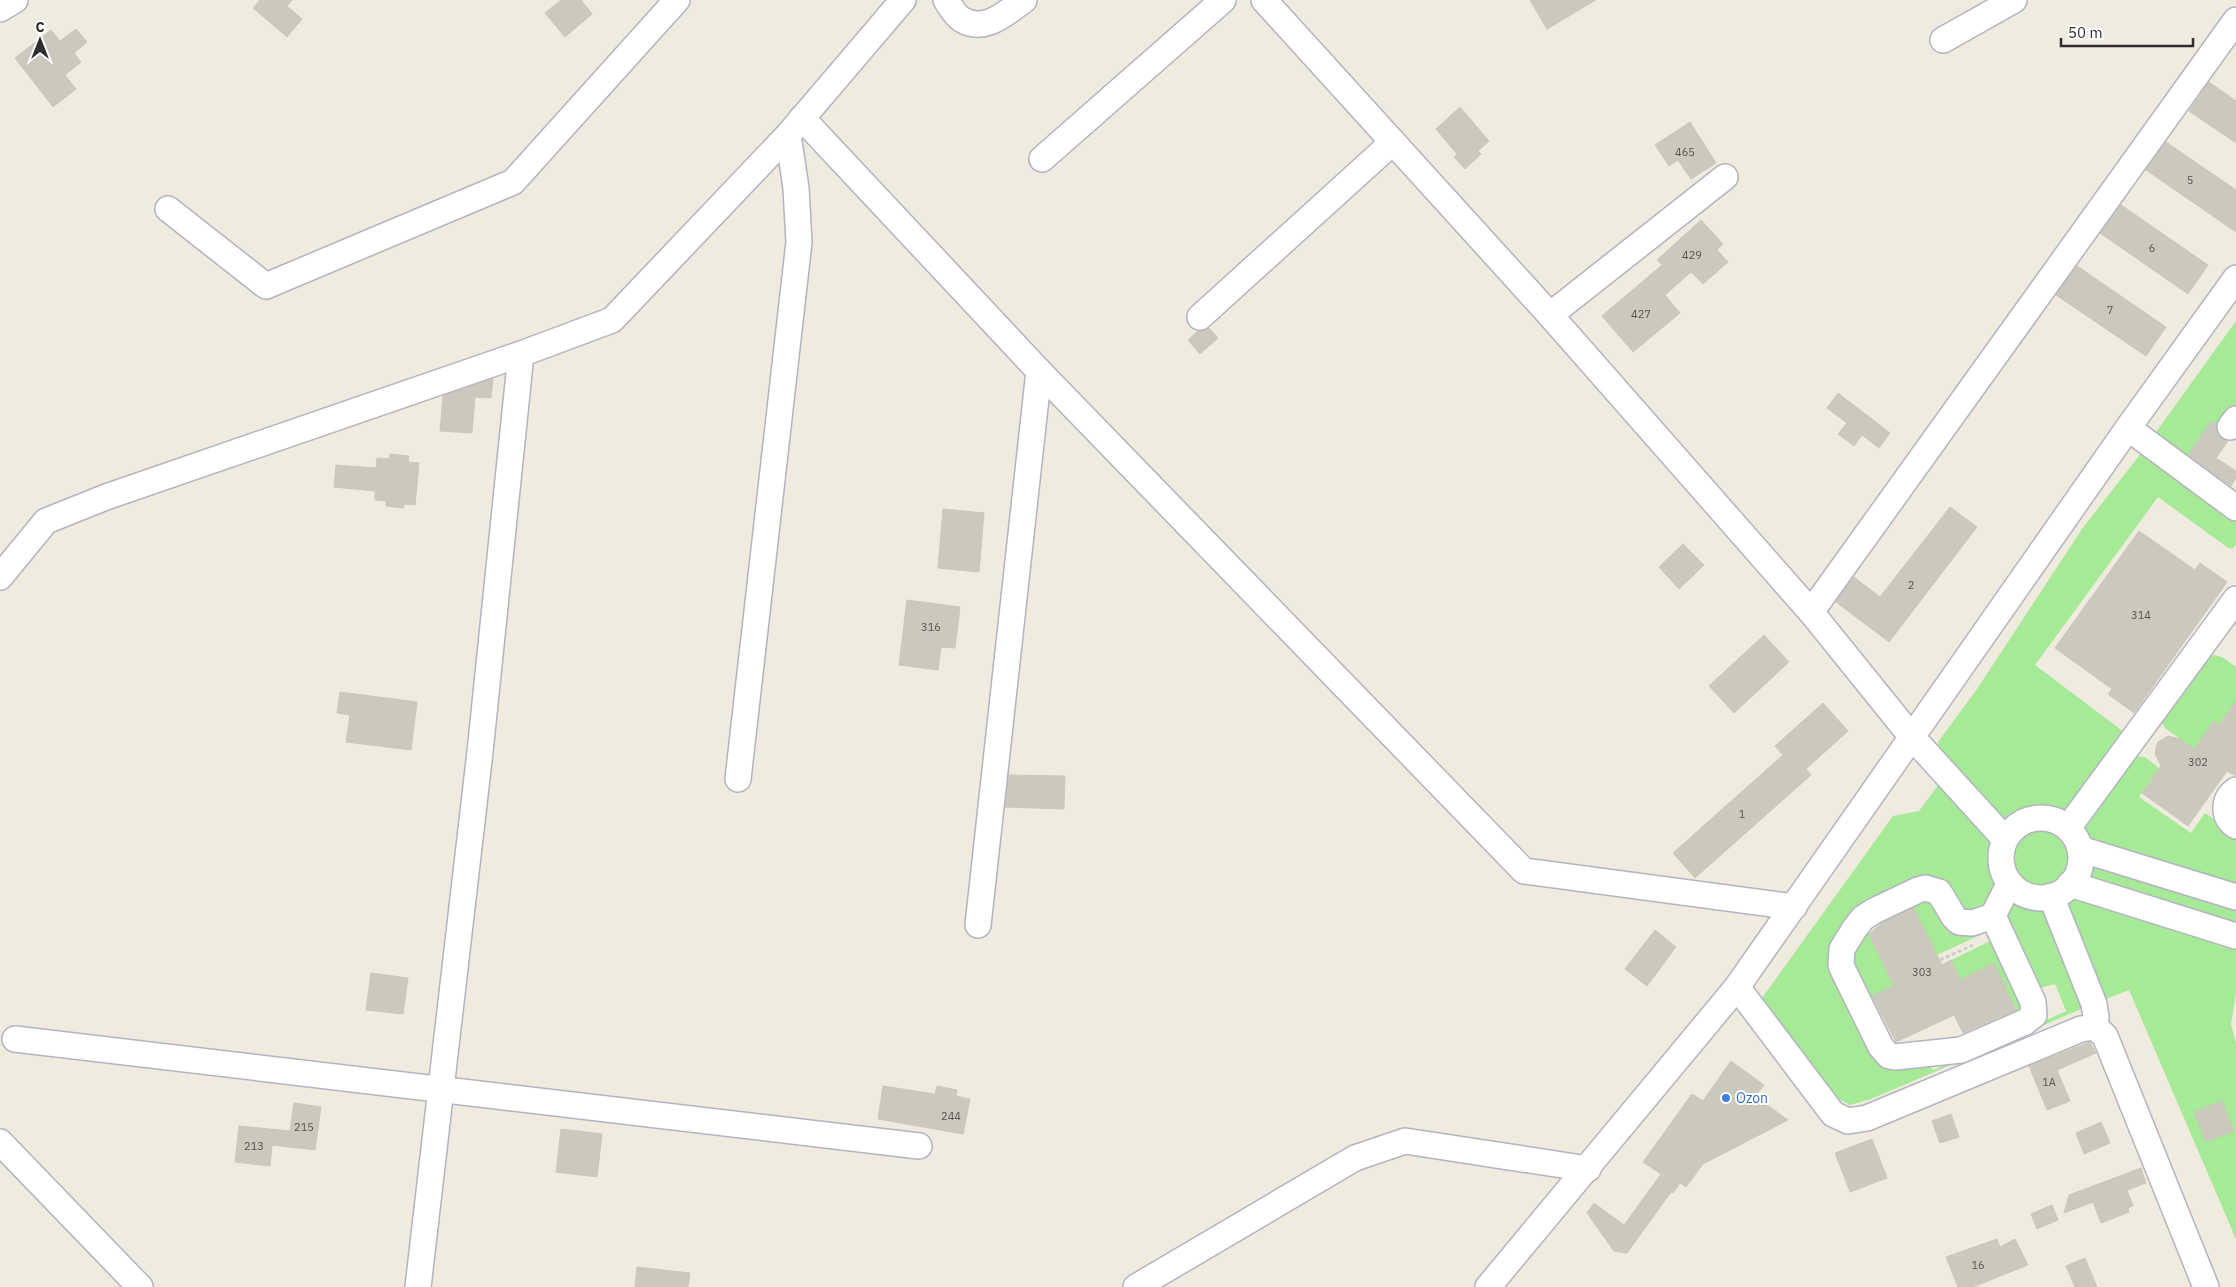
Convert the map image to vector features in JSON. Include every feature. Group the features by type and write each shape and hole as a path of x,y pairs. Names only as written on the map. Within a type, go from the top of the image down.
{"street":[{"path":"0,9 15,0"},
{"path":"168,209 266,286 513,182 677,0"},
{"path":"0,577 46,521 106,497 520,354 612,320 795,127 903,0"},
{"path":"946,0 960,18 977,25 996,20 1024,0"},
{"path":"1042,159 1223,0"},
{"path":"1264,0 1550,315 1811,612 1911,736 2005,839"},
{"path":"1943,40 2014,0"},
{"path":"1811,612 2236,20"},
{"path":"795,127 1039,371 1524,871 1794,907"},
{"path":"738,779 799,242 795,127"},
{"path":"1200,317 1393,142"},
{"path":"1550,315 1725,176"},
{"path":"1488,1287 1588,1169 1736,987 1794,907 1911,736 2128,428 2236,278"},
{"path":"418,1287 480,752 520,354"},
{"path":"978,925 1039,371"},
{"path":"2128,428 2236,508"},
{"path":"2061,890 2079,868 2074,839 2236,599"},
{"path":"2236,790 2229,796 2225,810 2227,817 2236,826"},
{"path":"2236,897 2074,839 2058,822 2046,818 2034,818 2022,822 2012,829 2005,839 2001,851 2001,864 2005,876 2011,886 2023,894 2036,897 2061,890 2236,936"},
{"path":"1993,916 2033,1002 2034,1015 2025,1022 1962,1050 1901,1057 1889,1056 1880,1047 1841,965 1842,949 1855,928 1863,918 1874,911 1925,888 1939,892 1959,922 1972,923 1993,916 2005,892 2011,886"},
{"path":"2061,890 2094,1004 2095,1027"},
{"path":"1736,987 1833,1114 1848,1121 1867,1118 2081,1029 2095,1027"},
{"path":"2095,1027 2105,1036 2206,1287"},
{"path":"15,1039 442,1088 919,1146"},
{"path":"1136,1287 1355,1158 1405,1141 1588,1169"},
{"path":"0,1142 140,1287"}],"green space":[{"path":"2236,321 2236,407 2221,428 2211,421 2184,462 2151,439"},
{"path":"2142,452 2236,516 2236,545 2232,549 2227,547 2158,497 2035,665 2124,732 2064,815 2032,812 2006,823 1937,749 1938,742 1977,689 2082,529"},
{"path":"2210,654 2222,657 2236,667 2236,701 2219,725 2214,721 2194,749 2165,728 2161,722"},
{"path":"2135,756 2145,757 2159,768 2139,797 2191,833 2205,813 2236,834 2236,891 2083,839 2080,829"},
{"path":"1942,780 1994,841 1998,884 1992,901 1966,916 1944,886 1839,939 1874,1051 1928,1065 1933,1070 1976,1053 2066,1011 2055,984 2037,989 2004,923 2013,898 2044,906 2086,1007 1871,1099 1850,1105 1837,1098 1778,1023 1762,998 1893,816 1919,811"},
{"path":"2040,824 2052,827 2063,834 2070,845 2073,857 2070,869 2063,880 2052,887 2040,890 2028,887 2017,880 2010,869 2007,857 2010,845 2017,834 2028,827"},
{"path":"2095,865 2236,906 2236,926 2088,879 2089,869"},
{"path":"2072,895 2236,944 2236,994 2231,1024 2236,1043 2236,1239 2129,990 2101,1001 2065,900"},
{"path":"1920,896 1983,929 1980,935 1937,955 1914,908 1867,930 1894,986 1868,998 1847,958 1860,932"},
{"path":"1993,934 2028,1009 1968,1034 2016,1010 1994,964 1960,980 1951,960 1988,942"}],"building":[{"path":"260,0 292,0 287,6 302,19 287,37 253,8"},
{"path":"561,0 581,0 592,14 565,37 545,13"},
{"path":"1530,0 1596,0 1547,29"},
{"path":"76,29 87,42 74,53 81,62 65,75 76,89 53,107 15,58 51,30 60,41"},
{"path":"2209,82 2236,101 2236,143 2189,111"},
{"path":"1460,107 1489,141 1478,151 1481,154 1465,169 1454,157 1457,154 1436,129"},
{"path":"1690,122 1716,163 1691,179 1678,160 1669,166 1655,145"},
{"path":"2166,142 2236,190 2236,232 2146,170"},
{"path":"2121,205 2208,265 2188,294 2100,233"},
{"path":"1701,220 1723,244 1717,250 1728,262 1703,284 1691,272 1665,295 1680,313 1633,352 1602,316 1662,265 1657,260"},
{"path":"2077,266 2166,327 2146,356 2056,295"},
{"path":"1209,328 1218,338 1200,354 1188,340 1198,331"},
{"path":"493,379 491,398 475,397 472,433 440,431 443,396"},
{"path":"1838,393 1890,433 1879,448 1862,435 1854,446 1838,434 1847,423 1827,408"},
{"path":"2211,421 2216,425 2217,432 2221,438 2228,441 2216,458 2236,471 2236,478 2231,486 2188,455"},
{"path":"390,454 409,456 408,462 419,463 415,505 404,504 404,508 386,506 386,501 375,500 375,491 334,487 336,465 376,468 377,458 389,459"},
{"path":"1950,507 1977,527 1889,642 1836,602 1854,577 1880,597"},
{"path":"943,509 984,513 979,572 938,568"},
{"path":"2139,531 2195,570 2200,563 2227,582 2134,713 2108,694 2112,689 2055,648"},
{"path":"1683,544 1704,565 1679,589 1659,567"},
{"path":"907,600 960,607 955,648 941,647 938,670 899,665"},
{"path":"1764,635 1789,662 1734,713 1709,686"},
{"path":"340,692 417,702 411,750 346,742 350,715 337,713"},
{"path":"2236,701 2236,776 2227,771 2188,826 2142,793 2161,766 2155,754 2158,742 2168,736 2180,739 2194,749 2214,721 2219,725"},
{"path":"1823,703 1848,731 1806,769 1811,775 1695,878 1673,853 1783,755 1775,746"},
{"path":"1009,775 1065,776 1064,809 1005,807"},
{"path":"1914,908 1942,965 1951,960 1960,980 1994,963 2016,1010 1963,1033 1954,1015 1896,1042 1872,996 1894,986 1869,934 1881,924"},
{"path":"1655,930 1676,947 1647,986 1625,969"},
{"path":"371,973 408,978 403,1014 366,1010"},
{"path":"2090,1042 2096,1053 2057,1070 2070,1101 2047,1110 2029,1066"},
{"path":"1731,1061 1764,1085 1755,1096 1788,1120 1703,1164 1686,1187 1680,1183 1673,1193 1671,1192 1627,1253 1614,1251 1587,1213 1594,1203 1624,1225 1661,1174 1643,1162 1692,1094 1703,1101"},
{"path":"883,1086 935,1094 937,1086 957,1090 956,1096 970,1099 963,1134 878,1119"},
{"path":"2222,1101 2234,1131 2206,1142 2194,1112"},
{"path":"294,1103 321,1107 315,1150 272,1145 270,1166 235,1162 239,1126 290,1131"},
{"path":"1951,1114 1959,1137 1940,1143 1932,1121"},
{"path":"2101,1122 2110,1143 2084,1154 2076,1133"},
{"path":"561,1129 602,1134 597,1177 556,1172"},
{"path":"1872,1139 1887,1178 1850,1192 1835,1153"},
{"path":"2141,1168 2146,1183 2127,1190 2133,1206 2128,1208 2129,1212 2101,1223 2093,1202 2064,1213 2069,1195"},
{"path":"2052,1205 2058,1220 2037,1229 2031,1214"},
{"path":"1997,1239 2000,1247 2015,1239 2028,1265 1973,1287 1958,1287 1946,1257"},
{"path":"2085,1258 2097,1287 2075,1287 2066,1266"},
{"path":"637,1267 690,1273 688,1287 635,1287"}],"place":[{"name":"Ozon","path":"1726,1098"}]}
